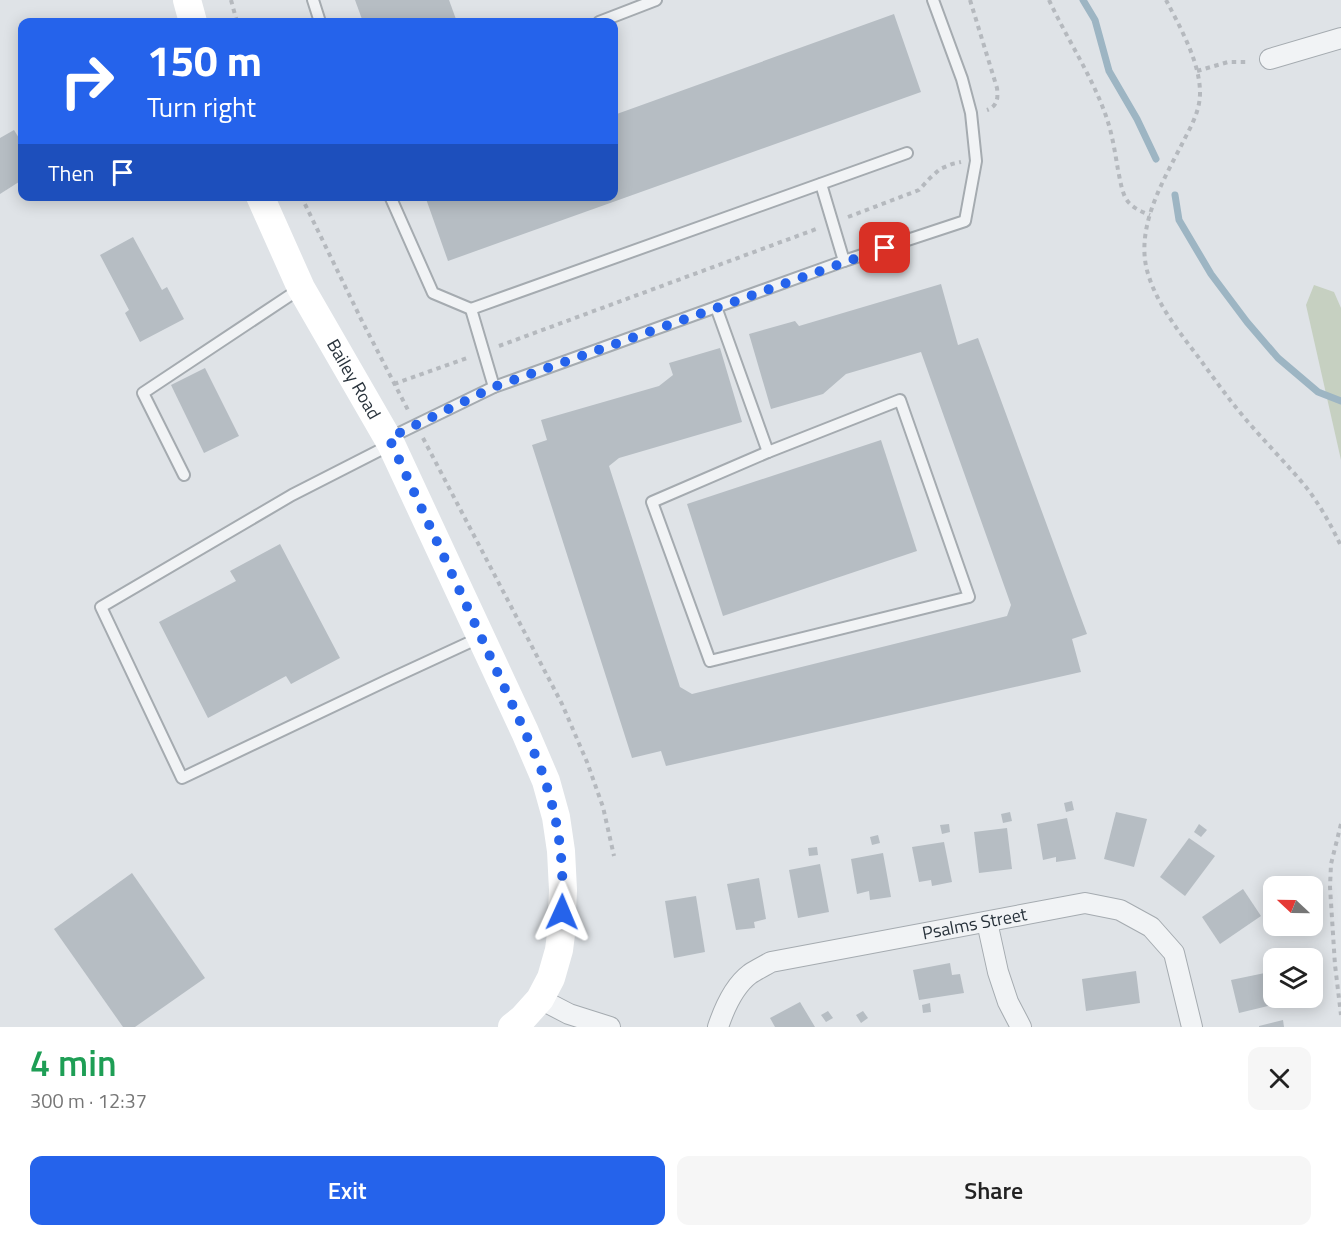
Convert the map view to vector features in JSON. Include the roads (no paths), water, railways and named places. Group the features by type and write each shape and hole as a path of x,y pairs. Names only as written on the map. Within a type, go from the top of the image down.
{"street":[{"path":"187,0 192,18"},
{"path":"1270,59 1341,38"},
{"name":"Bailey Road","path":"262,201 301,288 390,441 546,781 556,817 561,851 563,890 559,950 551,978 540,999 512,1027"},
{"name":"Psalms Street","path":"718,1027 728,1002 748,975 771,962 1085,903 1120,910 1151,927 1173,953 1192,1027"},
{"path":"987,922 998,972 1008,1002 1021,1027"},
{"path":"540,999 569,1014 610,1027"}],"lane":[{"path":"312,0 319,18"},
{"path":"609,18 656,0"},
{"path":"481,637 182,778 101,607 292,495 494,387 844,261 965,221 976,161 971,113 962,79 933,0"},
{"path":"392,201 433,293 471,309 907,153"},
{"path":"821,184 844,261"},
{"path":"184,475 143,393 301,288"},
{"path":"716,307 768,452"},
{"path":"471,309 494,387"},
{"path":"900,400 969,597 710,660 652,502 768,452 900,400"}],"waterway":[{"path":"1083,0 1095,20 1109,71 1137,119 1156,159"},
{"path":"1175,195 1179,220 1211,274 1247,322 1278,358 1318,392 1341,401"}]}
